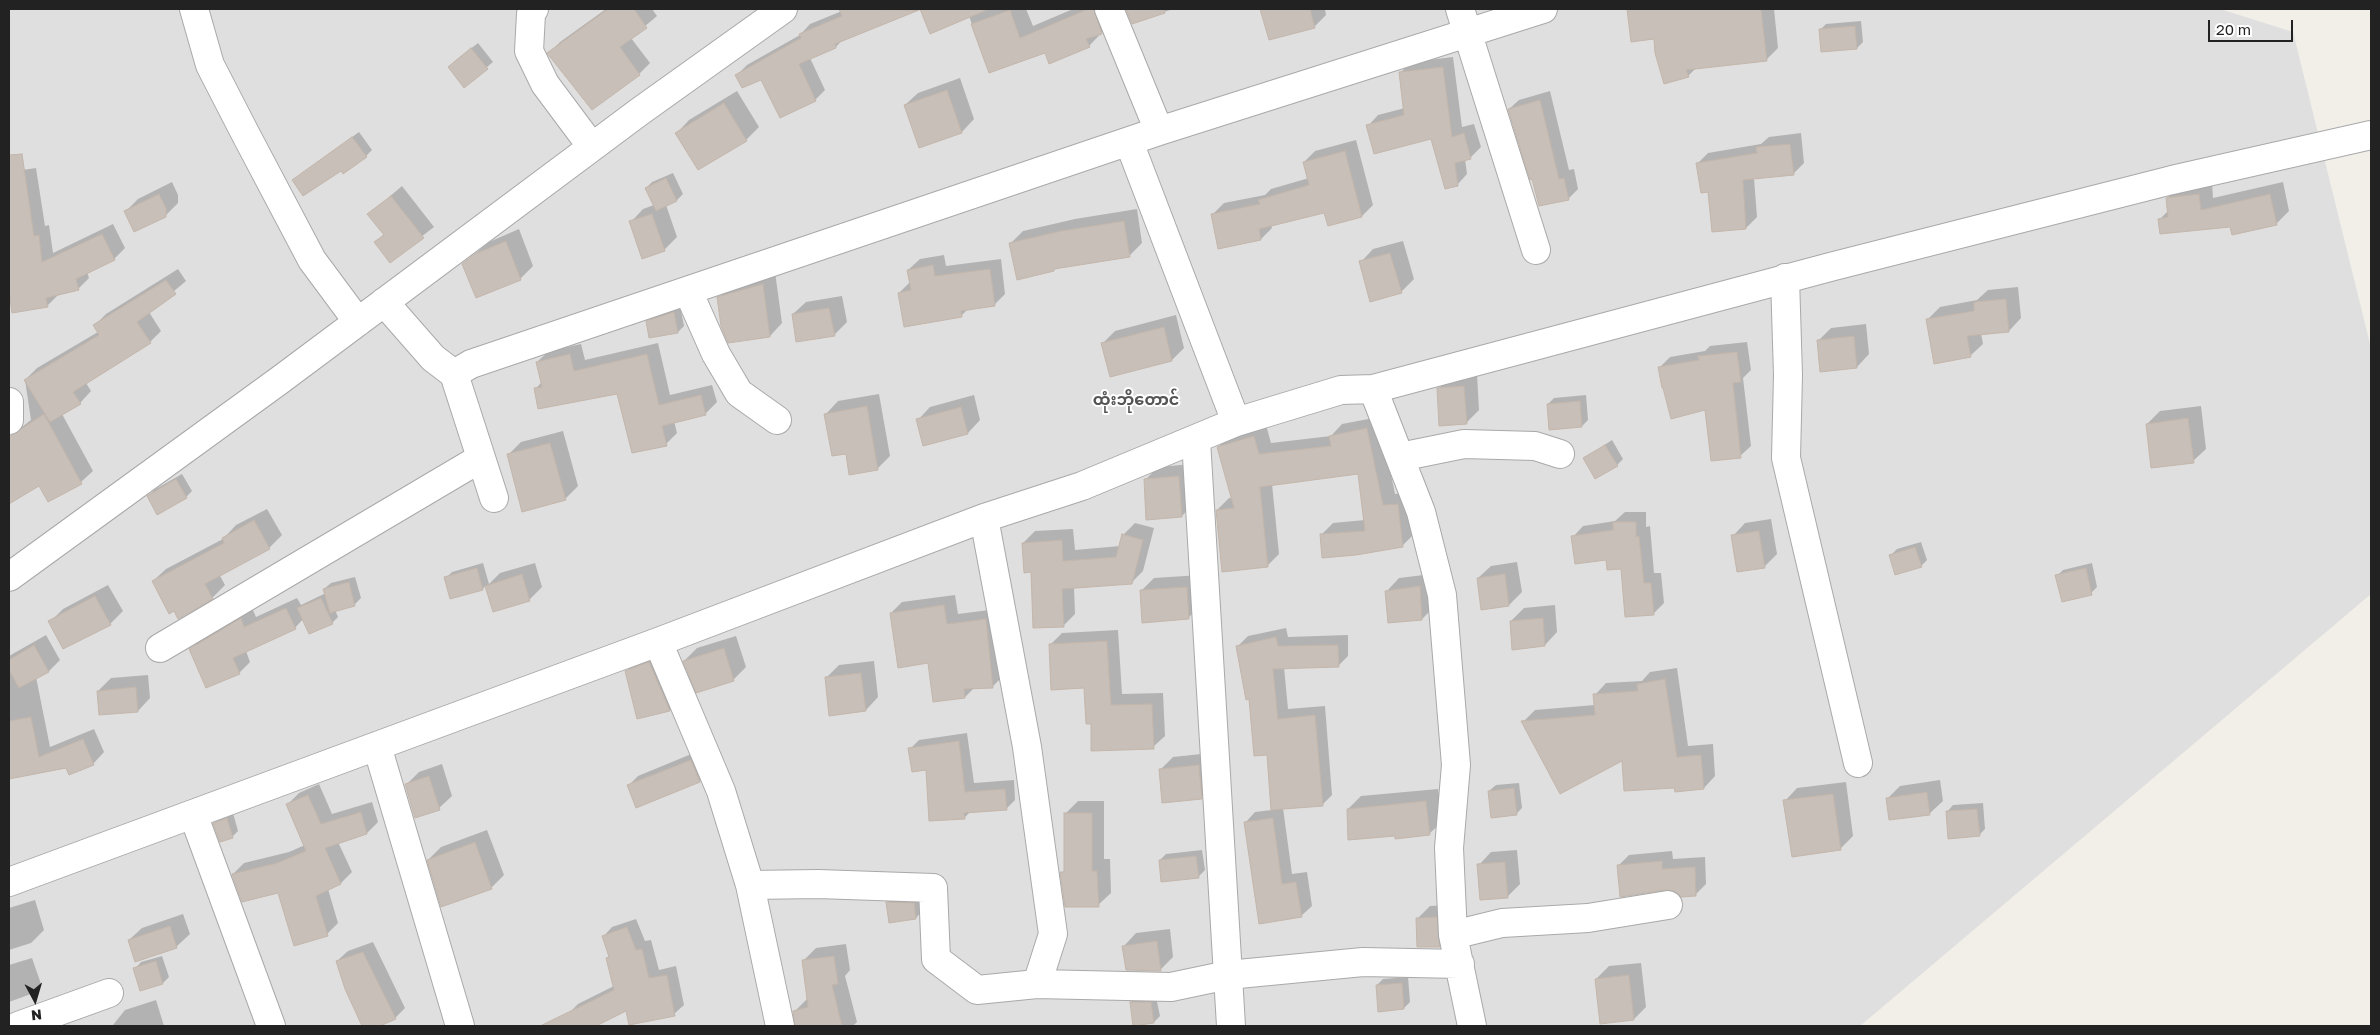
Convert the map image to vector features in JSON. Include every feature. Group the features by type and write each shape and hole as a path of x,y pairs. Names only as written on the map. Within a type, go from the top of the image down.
{"street":[{"path":"194,9 210,65 245,133 312,260 358,322"},
{"path":"534,9 531,14 529,51 546,84 592,147"},
{"path":"9,577 358,322 592,147 783,9"},
{"path":"1109,9 1159,131"},
{"path":"454,374 471,364 1129,142 1463,21 1543,9"},
{"path":"1463,21 1536,250"},
{"path":"9,882 658,642 984,518 1082,486 1196,440 1229,404 1341,390 1373,389 1785,278 2172,180 2371,135"},
{"path":"1129,142 1229,404"},
{"path":"1785,278 1788,375 1786,458 1858,763"},
{"path":"688,291 716,354 739,393 777,420"},
{"path":"384,302 434,358 454,374 494,498"},
{"path":"1373,389 1421,512 1442,595 1456,765 1449,848 1453,935 1472,1026"},
{"path":"9,402 9,420"},
{"path":"1196,440 1232,1026"},
{"path":"1400,457 1464,444 1535,446 1560,454"},
{"path":"160,648 481,458"},
{"path":"984,518 1027,747 1053,934 1037,984"},
{"path":"658,642 721,791 750,885 780,1026"},
{"path":"377,746 460,1026"},
{"path":"193,814 272,1026"},
{"path":"750,885 818,884 932,888 936,959 977,990 1037,984 1171,987 1228,975 1363,962 1460,964"},
{"path":"1453,935 1502,923 1588,918 1668,905"},
{"path":"18,1026 109,993"}],"shaded area":[{"path":"9,9 2220,9 2293,32 2371,348 2371,594 1860,1026 9,1026"}],"building":[{"path":"608,9 634,9 647,28 620,47 640,75 592,110 547,53"},
{"path":"839,9 919,10 835,44 836,48 799,64 816,101 780,118 761,80 742,88 735,75 801,38 799,34 842,16"},
{"path":"920,9 989,9 930,34"},
{"path":"1088,9 1094,9 1102,34 1086,39 1090,47 1049,64 1045,53 989,73 971,24 1010,10 1020,38"},
{"path":"1126,9 1164,9 1165,13 1132,24"},
{"path":"1260,9 1310,9 1315,28 1269,40"},
{"path":"1627,9 1761,9 1767,61 1686,70 1689,77 1664,84 1655,53 1654,39 1631,42"},
{"path":"1855,26 1857,49 1821,52 1819,29"},
{"path":"471,48 488,69 464,88 448,67"},
{"path":"1443,67 1452,137 1464,133 1471,159 1455,163 1458,186 1445,189 1431,139 1374,154 1366,125 1404,115 1399,72"},
{"path":"947,90 962,133 919,148 904,105"},
{"path":"1540,100 1559,179 1564,178 1569,200 1539,206 1532,179 1530,180 1508,109"},
{"path":"724,103 747,141 698,170 675,133"},
{"path":"352,137 367,157 343,174 341,171 303,196 292,180"},
{"path":"1790,144 1794,175 1743,180 1746,229 1712,232 1708,192 1701,193 1696,163 1757,153 1756,147"},
{"path":"1345,151 1362,217 1328,226 1324,213 1259,229 1261,240 1218,249 1211,214 1260,204 1258,200 1309,185 1303,162"},
{"path":"22,154 34,236 39,235 42,262 102,234 115,260 76,279 79,290 46,298 48,307 12,313 9,292 9,155"},
{"path":"666,178 677,201 656,211 645,188"},
{"path":"159,194 166,208 166,217 134,232 124,211"},
{"path":"2199,194 2201,210 2270,194 2277,225 2232,235 2230,227 2160,234 2158,219 2168,217 2166,198"},
{"path":"391,196 424,238 390,263 374,242 384,235 367,214"},
{"path":"652,214 665,251 642,259 629,221"},
{"path":"1124,221 1130,257 1054,269 1054,271 1017,280 1009,243 1061,231"},
{"path":"506,241 521,280 476,298 462,264 475,254"},
{"path":"1390,253 1402,293 1370,302 1359,261"},
{"path":"933,265 935,276 990,269 995,306 961,311 962,317 904,327 898,293 911,290 907,270"},
{"path":"166,280 176,294 137,322 151,343 73,392 81,404 50,422 24,380 99,335 93,325"},
{"path":"763,284 770,337 728,343 721,326 717,297"},
{"path":"2006,299 2009,332 1967,336 1971,357 1934,364 1926,319 1974,311 1974,302"},
{"path":"829,308 835,336 796,342 792,314"},
{"path":"674,312 678,333 649,338 646,321"},
{"path":"1164,327 1172,361 1110,377 1101,343"},
{"path":"1854,336 1857,368 1820,372 1817,340"},
{"path":"1737,352 1741,382 1733,383 1741,458 1711,461 1705,410 1671,419 1658,367 1699,360 1698,356"},
{"path":"570,354 574,371 647,354 659,405 701,395 706,415 662,426 667,446 632,453 617,394 538,409 534,388 542,387 536,362"},
{"path":"1464,386 1467,424 1439,426 1437,388"},
{"path":"1580,401 1582,427 1549,430 1547,404"},
{"path":"867,406 878,470 849,475 846,454 832,456 824,414"},
{"path":"961,407 968,434 923,446 916,419"},
{"path":"44,414 82,484 48,502 39,486 9,504 9,437"},
{"path":"2188,418 2194,463 2151,468 2146,424"},
{"path":"1367,428 1383,505 1398,504 1403,547 1356,555 1322,558 1320,534 1365,531 1358,474 1260,487 1268,567 1222,572 1216,510 1234,508 1217,447 1254,436 1259,454 1331,446 1329,436"},
{"path":"550,443 566,500 522,512 507,454"},
{"path":"1605,445 1618,466 1595,479 1583,458"},
{"path":"1179,476 1182,517 1146,520 1144,479"},
{"path":"176,479 187,498 157,515 147,496"},
{"path":"254,520 270,549 205,584 213,599 178,619 174,611 169,614 152,581 224,543 222,538"},
{"path":"1613,522 1636,522 1636,537 1639,536 1644,583 1651,583 1654,615 1625,617 1621,569 1607,570 1606,560 1575,564 1571,536 1613,530"},
{"path":"1759,531 1765,568 1737,572 1731,535"},
{"path":"1122,534 1143,540 1132,584 1062,589 1064,627 1033,628 1031,572 1024,573 1022,543 1062,540 1063,561 1116,557"},
{"path":"1915,547 1922,567 1895,575 1889,555"},
{"path":"477,568 483,590 450,599 444,577"},
{"path":"2086,568 2092,595 2062,602 2055,575"},
{"path":"522,574 530,601 493,612 485,586"},
{"path":"1505,574 1509,606 1481,610 1477,578"},
{"path":"349,582 355,606 330,613 323,589"},
{"path":"1420,586 1422,620 1388,623 1385,591"},
{"path":"1187,587 1189,619 1142,623 1140,590"},
{"path":"95,596 111,625 63,649 48,621"},
{"path":"321,598 333,624 309,634 297,608"},
{"path":"944,605 947,624 986,619 993,688 964,689 965,698 933,702 928,663 898,668 890,613"},
{"path":"286,608 296,629 233,658 240,674 206,688 189,649 241,618 244,627"},
{"path":"1543,618 1545,646 1512,650 1510,621"},
{"path":"1276,637 1278,646 1338,645 1339,667 1273,669 1278,719 1315,715 1323,806 1271,810 1267,755 1254,756 1249,699 1246,700 1236,646"},
{"path":"1107,641 1111,705 1152,704 1154,749 1091,751 1091,724 1086,724 1084,688 1051,690 1049,644"},
{"path":"34,645 49,672 19,688 9,670 9,660"},
{"path":"724,648 734,681 696,693 683,661"},
{"path":"649,662 670,711 637,719 625,671"},
{"path":"861,673 866,711 829,716 825,677"},
{"path":"1665,679 1677,757 1701,755 1704,789 1675,792 1674,788 1624,791 1622,761 1560,794 1521,721 1595,715 1593,694 1638,691 1637,684"},
{"path":"136,687 138,712 99,715 97,691"},
{"path":"31,717 39,757 83,739 94,765 69,775 66,768 9,779 9,721"},
{"path":"959,741 965,792 1005,789 1007,810 964,813 965,819 929,821 926,770 912,772 908,748"},
{"path":"691,760 700,782 636,808 627,785"},
{"path":"1199,765 1202,799 1162,803 1159,769"},
{"path":"429,776 440,810 415,818 405,784"},
{"path":"1514,788 1517,815 1491,818 1488,791"},
{"path":"1927,792 1930,815 1889,820 1886,798"},
{"path":"1833,794 1841,850 1792,857 1783,800"},
{"path":"308,795 321,824 361,812 367,834 325,848 341,884 316,896 328,936 294,946 278,893 242,902 232,874 277,863 306,851 286,804"},
{"path":"1426,801 1430,835 1395,839 1395,836 1348,840 1347,809"},
{"path":"1977,809 1980,836 1948,839 1946,811"},
{"path":"1064,813 1092,813 1092,871 1097,871 1099,907 1065,907 1060,872 1064,872"},
{"path":"227,818 233,838 220,842 213,823"},
{"path":"1273,818 1282,884 1296,882 1302,917 1259,924 1244,822"},
{"path":"475,842 492,889 441,907 427,860"},
{"path":"1196,856 1199,878 1161,882 1159,860"},
{"path":"1662,861 1662,869 1695,867 1696,896 1681,897 1674,891 1666,890 1620,897 1617,865"},
{"path":"1505,862 1508,898 1480,900 1477,864"},
{"path":"886,902 914,903 916,919 889,923"},
{"path":"1437,917 1440,947 1417,947 1416,918"},
{"path":"170,926 177,948 135,962 128,940"},
{"path":"627,927 636,950 642,949 649,978 667,975 675,1016 629,1025 626,1011 596,1026 540,1026 614,990 606,958 609,957 602,936"},
{"path":"1157,941 1161,971 1126,970 1122,946"},
{"path":"363,952 396,1019 380,1026 362,1026 345,989 336,961"},
{"path":"834,956 838,984 832,985 842,1026 795,1026 793,1011 808,1007 802,960"},
{"path":"156,961 163,984 140,991 133,968"},
{"path":"1629,975 1634,1020 1600,1024 1595,979"},
{"path":"1402,983 1404,1009 1378,1012 1376,985"},
{"path":"1130,1002 1151,1002 1154,1023 1133,1026"}],"district":[{"name":"ထုံးဘိုတောင်","path":"1136,400"}]}
